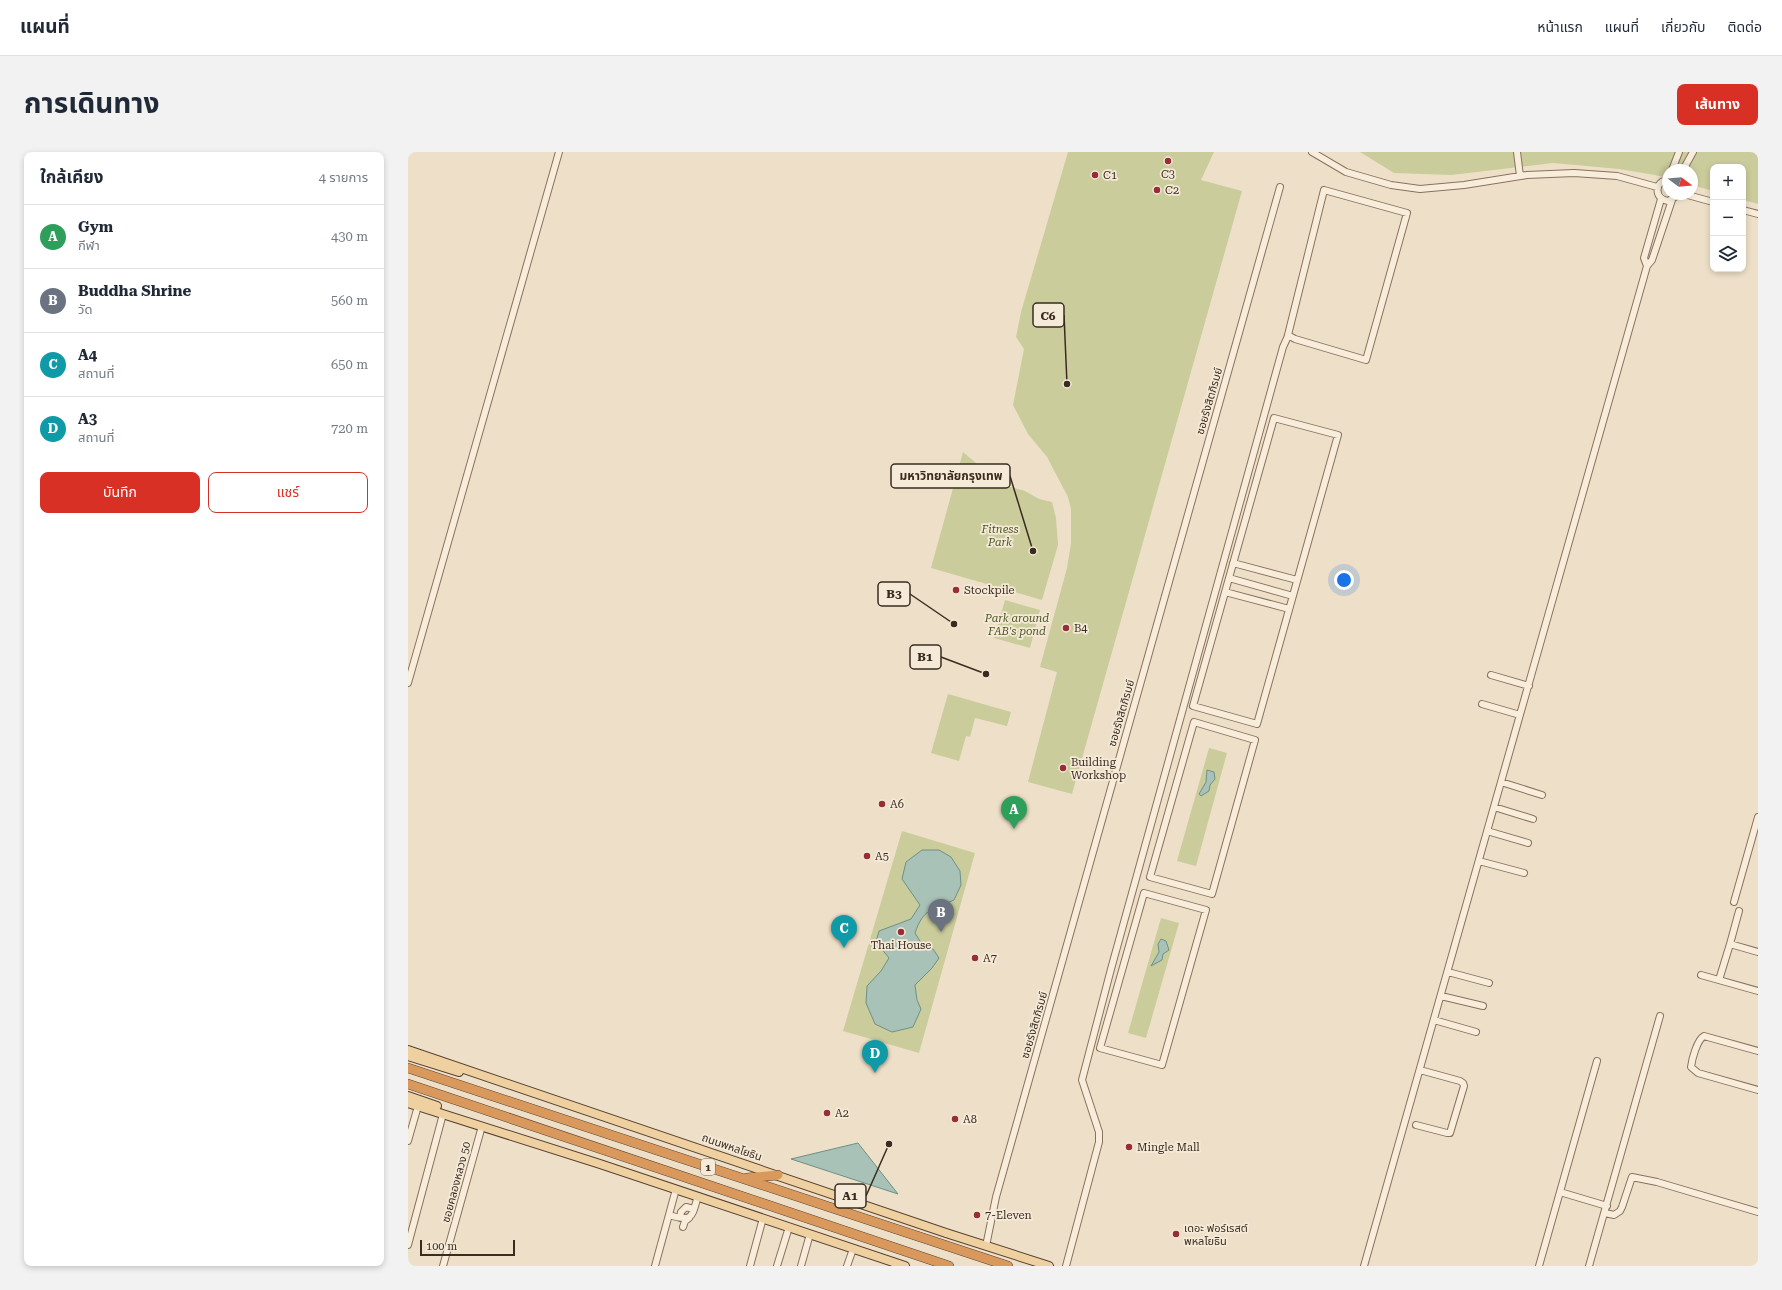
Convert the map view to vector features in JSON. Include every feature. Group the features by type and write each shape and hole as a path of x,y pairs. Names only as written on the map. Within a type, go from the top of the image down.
{"highway":[{"name":"1","path":"408,1068 1008,1266"},
{"name":"1","path":"408,1084 949,1266"},
{"path":"744,1179 778,1175"}],"main road":[{"name":"ถนนพหลโยธิน","path":"408,1050 588,1110 946,1234 1049,1266"},
{"path":"408,1056 580,1110 588,1110"},
{"path":"408,1096 561,1148 569,1154"},
{"path":"408,1103 698,1196 905,1266"}],"street":[{"path":"408,683 559,152"},
{"path":"1312,152 1346,172 1392,185 1420,189 1464,186 1520,176 1574,173 1617,176 1658,187"},
{"path":"1517,152 1520,176"},
{"path":"1675,164 1680,152"},
{"path":"1685,164 1692,152"},
{"path":"1647,266 1644,258 1661,199 1657,192 1660,183 1662,182"},
{"name":"ซอยรังสิตภิรมย์","path":"986,1246 998,1191 1280,186"},
{"path":"1066,1266 1099,1142 1099,1132 1082,1080 1210,607 1283,347 1288,335 1324,190 1407,213 1366,360 1295,339 1288,335"},
{"path":"1698,198 1710,201"},
{"path":"1364,1266 1647,266 1652,260 1672,200"},
{"path":"1746,211 1758,214"},
{"path":"1274,418 1338,436 1257,724 1193,706 1229,578 1274,418"},
{"path":"1233,563 1297,580"},
{"path":"1229,578 1293,596"},
{"path":"1225,592 1289,609"},
{"path":"1210,607 1220,610"},
{"path":"1491,675 1529,686"},
{"path":"1482,704 1520,715"},
{"path":"1194,722 1255,740 1212,894 1150,877 1171,801 1194,722"},
{"path":"1501,782 1542,795"},
{"path":"1158,797 1171,801"},
{"path":"1494,807 1533,819"},
{"path":"1734,902 1758,817"},
{"path":"1487,831 1528,843"},
{"path":"1479,861 1524,873"},
{"path":"1144,893 1206,910 1162,1065 1100,1048 1121,970 1144,893"},
{"path":"1720,980 1739,911"},
{"path":"1730,944 1758,952"},
{"path":"1112,967 1121,970"},
{"path":"1448,972 1489,983"},
{"path":"1701,975 1758,991"},
{"path":"1441,996 1483,1006"},
{"path":"1589,1266 1660,1016"},
{"path":"1434,1020 1476,1032"},
{"path":"1758,1051 1704,1036 1701,1038 1691,1067 1698,1073 1758,1090"},
{"path":"1539,1266 1596,1061"},
{"path":"1416,1126 1447,1134 1450,1133 1464,1086 1463,1082 1420,1070"},
{"path":"408,1141 418,1106"},
{"path":"408,1246 443,1114"},
{"name":"ซอยคลองหลวง 50","path":"443,1266 482,1126"},
{"path":"1604,1213 1614,1215 1620,1211 1632,1177 1657,1182 1758,1212"},
{"path":"655,1266 676,1189"},
{"path":"1560,1192 1607,1206"},
{"path":"683,1227 685,1221 689,1218 694,1209 698,1196"},
{"path":"680,1218 681,1212 686,1207 694,1209"},
{"path":"672,1216 689,1218"},
{"path":"750,1266 763,1218"},
{"path":"778,1266 789,1227"},
{"path":"801,1266 810,1234"},
{"path":"847,1266 853,1248"}],"green space":[{"path":"1068,152 1214,152 1201,180 1242,191 1072,794 1028,782 1057,672 1040,667 1067,568 1071,543 1071,509 1068,497 1047,457 1028,434 1013,405 1024,349 1016,337 1021,312"},
{"path":"1360,152 1758,152 1758,204 1746,201 1746,164 1710,164 1710,190 1698,187 1698,164 1662,164 1662,177 1619,169 1553,163 1451,175 1394,173"},
{"name":"Fitness Park","path":"963,452 1001,484 1025,491 1039,499 1052,502 1056,518 1058,545 1042,600 931,568"},
{"name":"Park around FAB's pond","path":"1005,600 1040,610 1030,648 994,638"},
{"path":"948,694 1011,712 1007,726 975,718 970,737 966,736 959,761 931,753"},
{"path":"1209,748 1227,753 1196,866 1177,861"},
{"path":"902,831 975,853 919,1053 843,1031"},
{"path":"1161,918 1179,923 1146,1038 1128,1033"}],"shaded area":[{"path":"1207,770 1214,772 1215,779 1210,785 1209,791 1201,796 1199,794 1206,782"},
{"path":"922,850 939,850 951,857 960,871 961,885 954,900 929,911 921,919 918,925 915,933 923,946 933,949 939,958 932,968 915,985 917,1000 921,1009 913,1027 892,1032 875,1024 866,1003 867,986 881,971 889,958 876,942 879,931 911,919 920,905 902,879 906,862"},
{"path":"1161,939 1166,941 1169,950 1163,954 1162,960 1151,966 1159,952 1158,944"},
{"path":"858,1143 898,1194 791,1159"}],"place":[{"name":"C3","path":"1168,161"},
{"name":"C1","path":"1095,175"},
{"name":"C2","path":"1157,190"},
{"name":"C6","path":"1067,384"},
{"name":"มหาวิทยาลัยกรุงเทพ","path":"1033,551"},
{"name":"Stockpile","path":"956,590"},
{"name":"B3","path":"954,624"},
{"name":"B4","path":"1066,628"},
{"name":"B1","path":"986,674"},
{"name":"Building Workshop","path":"1063,768"},
{"name":"A6","path":"882,804"},
{"name":"Gym","path":"1014,829"},
{"name":"A5","path":"867,856"},
{"name":"Thai House","path":"901,932"},
{"name":"Buddha Shrine","path":"941,932"},
{"name":"A4","path":"844,948"},
{"name":"A7","path":"975,958"},
{"name":"A3","path":"875,1073"},
{"name":"A2","path":"827,1113"},
{"name":"A8","path":"955,1119"},
{"name":"A1","path":"889,1144"},
{"name":"Mingle Mall","path":"1129,1147"},
{"name":"7-Eleven","path":"977,1215"},
{"name":"เดอะ ฟอร์เรสต์ พหลโยธิน","path":"1176,1234"}]}
